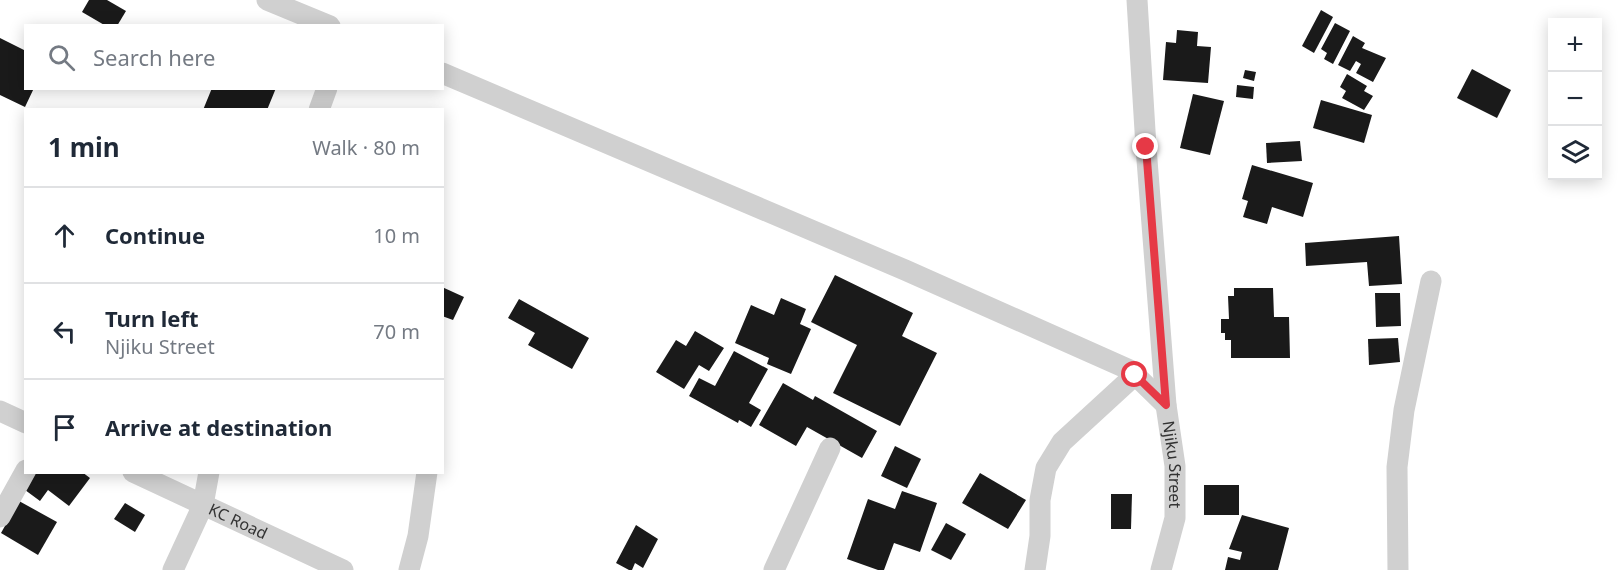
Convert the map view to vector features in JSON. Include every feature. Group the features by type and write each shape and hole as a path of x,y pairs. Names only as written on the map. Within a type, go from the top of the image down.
{"street":[{"path":"267,0 325,24"},
{"name":"Njiku Street","path":"1137,0 1166,405 1175,466 1175,518 1161,570"},
{"path":"444,74 905,270 1130,370 1166,405"},
{"path":"321,108 326,90"},
{"path":"1398,570 1397,467 1404,410 1431,281"},
{"path":"1035,570 1040,536 1040,500 1046,468 1062,442 1135,375"},
{"path":"0,411 24,422"},
{"path":"774,570 830,448"},
{"path":"0,517 24,474"},
{"name":"KC Road","path":"137,474 343,570"},
{"path":"172,570 203,505 209,474"},
{"path":"409,570 428,474"}],"building":[{"path":"89,0 107,0 126,11 118,24 103,24 82,12"},
{"path":"1321,10 1333,17 1314,53 1302,46"},
{"path":"1335,23 1350,31 1333,64 1324,59 1327,53 1321,49"},
{"path":"1177,30 1198,32 1197,46 1211,47 1208,83 1163,80 1166,42 1176,43"},
{"path":"1353,36 1365,43 1362,48 1386,58 1373,82 1356,73 1361,64 1356,61 1350,71 1338,65"},
{"path":"0,38 24,50 24,90 33,90 25,107 0,95"},
{"path":"1472,69 1511,90 1497,118 1457,98"},
{"path":"1245,70 1256,72 1254,81 1243,78"},
{"path":"1347,74 1367,86 1364,91 1373,96 1364,110 1342,98 1346,91 1340,87"},
{"path":"1237,85 1254,87 1253,99 1236,97"},
{"path":"211,90 275,90 268,108 204,108"},
{"path":"1193,94 1224,101 1210,155 1180,148"},
{"path":"1321,100 1372,115 1364,143 1313,128"},
{"path":"1300,141 1302,161 1267,163 1266,143"},
{"path":"1252,165 1313,183 1303,217 1272,207 1267,224 1243,217 1248,201 1242,199"},
{"path":"1399,236 1402,284 1369,286 1367,262 1306,266 1305,243"},
{"path":"835,275 913,313 902,336 937,353 900,426 833,393 857,345 811,322"},
{"path":"444,288 464,297 453,320 444,317"},
{"path":"1234,288 1273,288 1274,317 1289,317 1290,358 1231,358 1231,340 1225,340 1225,333 1221,333 1221,319 1229,319 1228,296 1234,296"},
{"path":"1375,293 1400,293 1401,326 1376,327"},
{"path":"781,298 806,309 800,324 811,329 791,374 767,364 769,358 735,343 751,305 774,315"},
{"path":"519,299 589,338 572,369 528,345 535,333 508,318"},
{"path":"695,331 724,348 709,371 699,365 684,389 656,372 676,340 686,346"},
{"path":"1398,338 1400,362 1369,365 1368,339"},
{"path":"734,351 768,369 749,403 761,410 751,427 739,420 738,423 689,396 699,378 715,386"},
{"path":"783,383 813,400 815,396 877,431 862,458 807,427 796,446 759,425"},
{"path":"895,446 921,459 907,488 881,476"},
{"path":"980,473 1026,500 1008,529 962,503"},
{"path":"31,474 85,474 90,478 69,506 48,490 40,501 21,487"},
{"path":"1204,485 1239,485 1239,515 1204,515"},
{"path":"902,491 937,503 920,552 894,543 884,570 847,559 868,499 895,509"},
{"path":"1111,494 1132,494 1131,529 1111,529"},
{"path":"19,501 57,522 38,555 1,533"},
{"path":"125,503 145,515 135,532 114,519"},
{"path":"1242,515 1289,528 1278,570 1225,570 1228,557 1240,560 1242,552 1229,549"},
{"path":"946,523 966,534 951,560 931,550"},
{"path":"636,525 658,539 643,568 635,563 632,570 629,570 616,563"}],"route":[{"path":"1135,375 1166,405 1146,147"}]}
